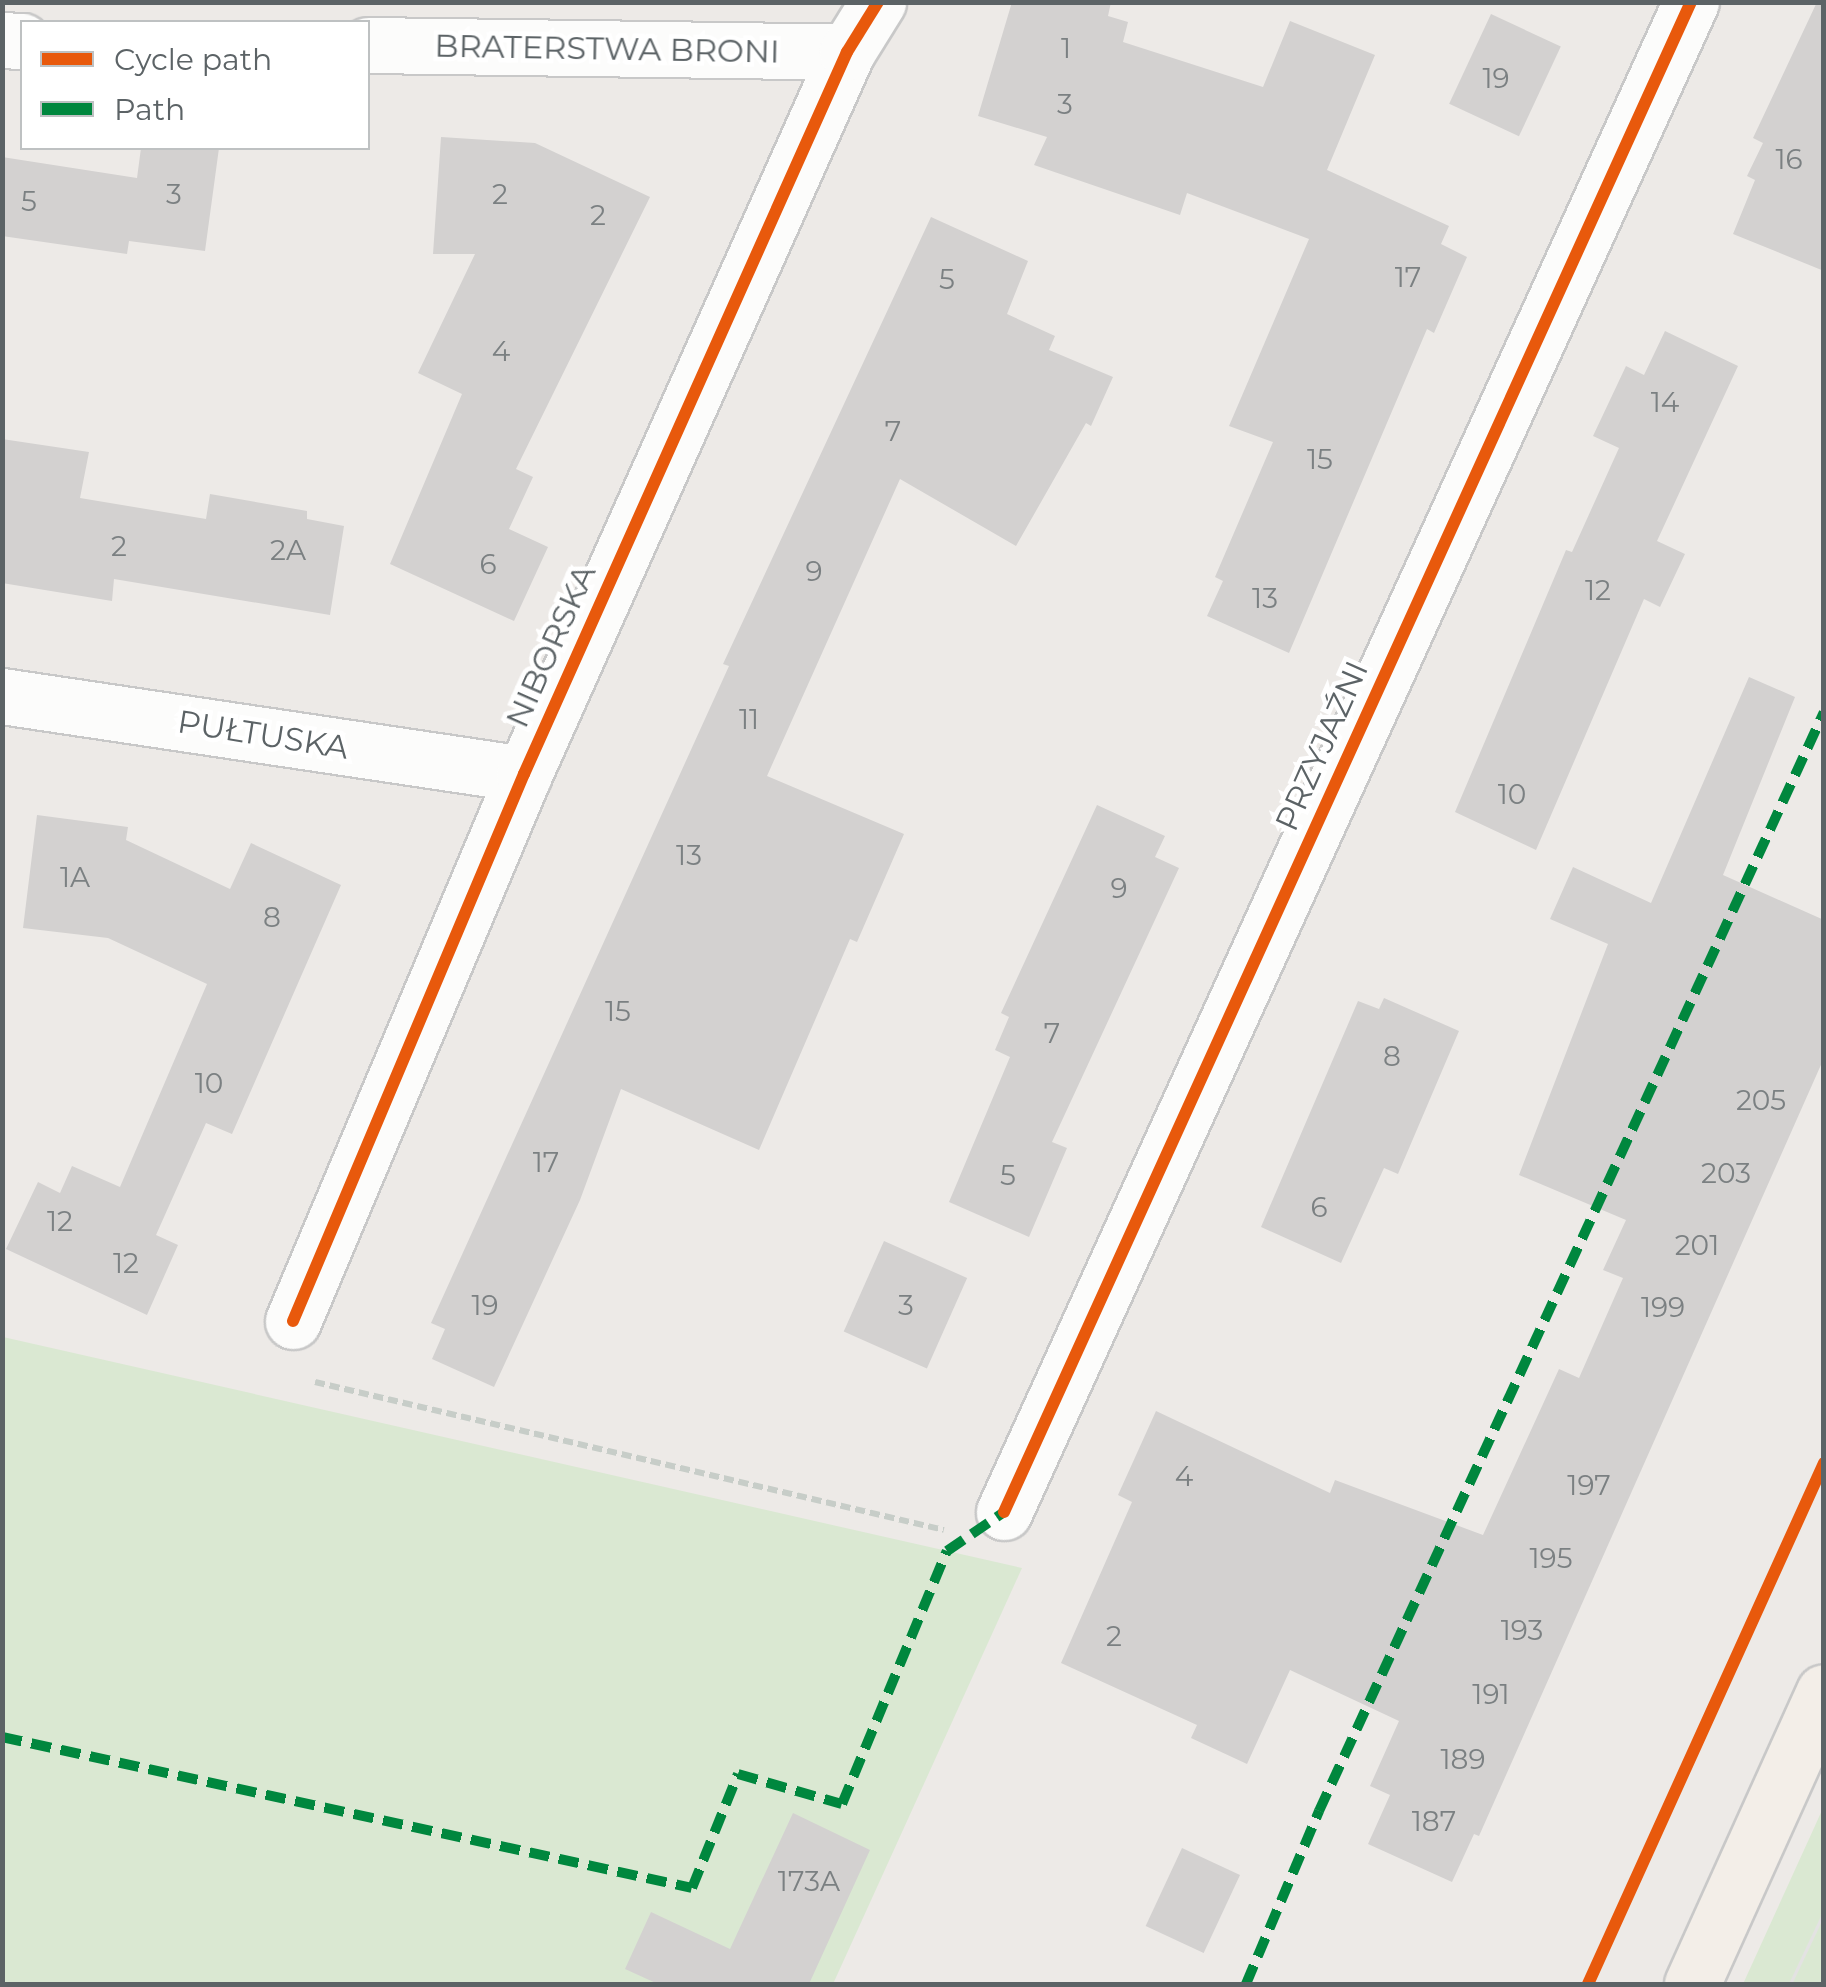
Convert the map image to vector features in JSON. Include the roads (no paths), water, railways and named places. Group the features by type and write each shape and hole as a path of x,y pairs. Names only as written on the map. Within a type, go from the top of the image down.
{"main road":[{"path":"1692,1984 1808,1766 1824,1692"}],"street":[{"name":"NIBORSKA","path":"293,1321 524,774 847,52 878,2"},
{"name":"PRZYJAŹNI","path":"1004,1512 1691,2"},
{"name":"BRATERSTWA BRONI","path":"370,45 847,52"},
{"name":"PUŁTUSKA","path":"2,696 524,774"}],"tram line":[{"path":"1790,1984 1824,1912"}]}
